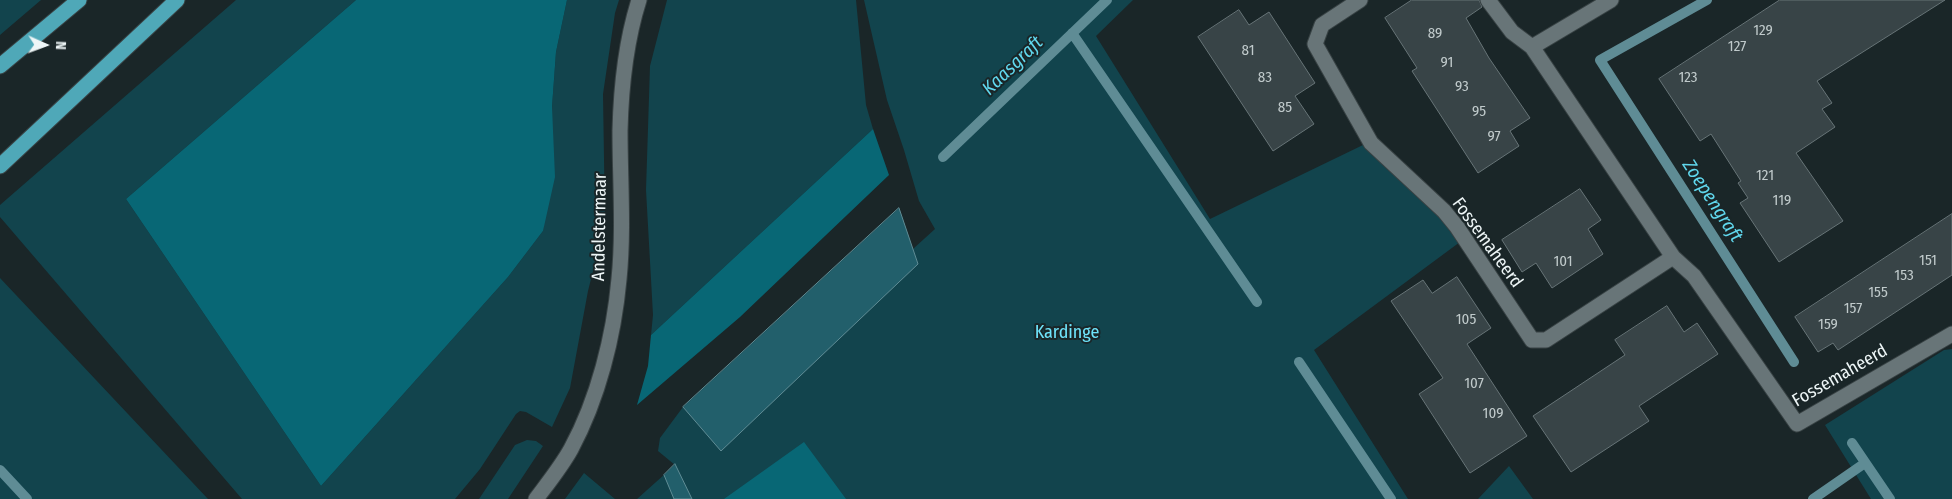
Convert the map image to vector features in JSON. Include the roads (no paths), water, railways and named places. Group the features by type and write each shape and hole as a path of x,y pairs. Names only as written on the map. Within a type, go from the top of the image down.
{"highway":[{"path":"0,66 79,0"},
{"path":"0,166 177,0"}],"street":[{"name":"Andelstermaar","path":"536,499 571,450 589,408 603,365 613,322 620,279 620,129 623,88 628,47 639,0"},
{"name":"Fossemaheerd","path":"1360,0 1322,24 1314,44 1323,62 1371,143 1444,211 1457,227 1532,340 1546,340 1673,257"},
{"name":"Fossemaheerd","path":"1488,0 1512,32 1532,46 1673,257 1694,276 1797,424 1952,334"},
{"path":"1532,46 1611,0"}],"waterway":[{"name":"Kaasgraft","path":"943,157 1107,0"},
{"name":"Zoepengraft","path":"1707,0 1600,60 1794,362"},
{"path":"1072,33 1257,302"},
{"path":"1299,362 1391,499"},
{"name":"Zoepengraft","path":"1852,443 1890,499"},
{"path":"1813,499 1865,463"},
{"path":"0,470 27,499"}],"park label":[{"name":"Kardinge","path":"1067,333"}]}
